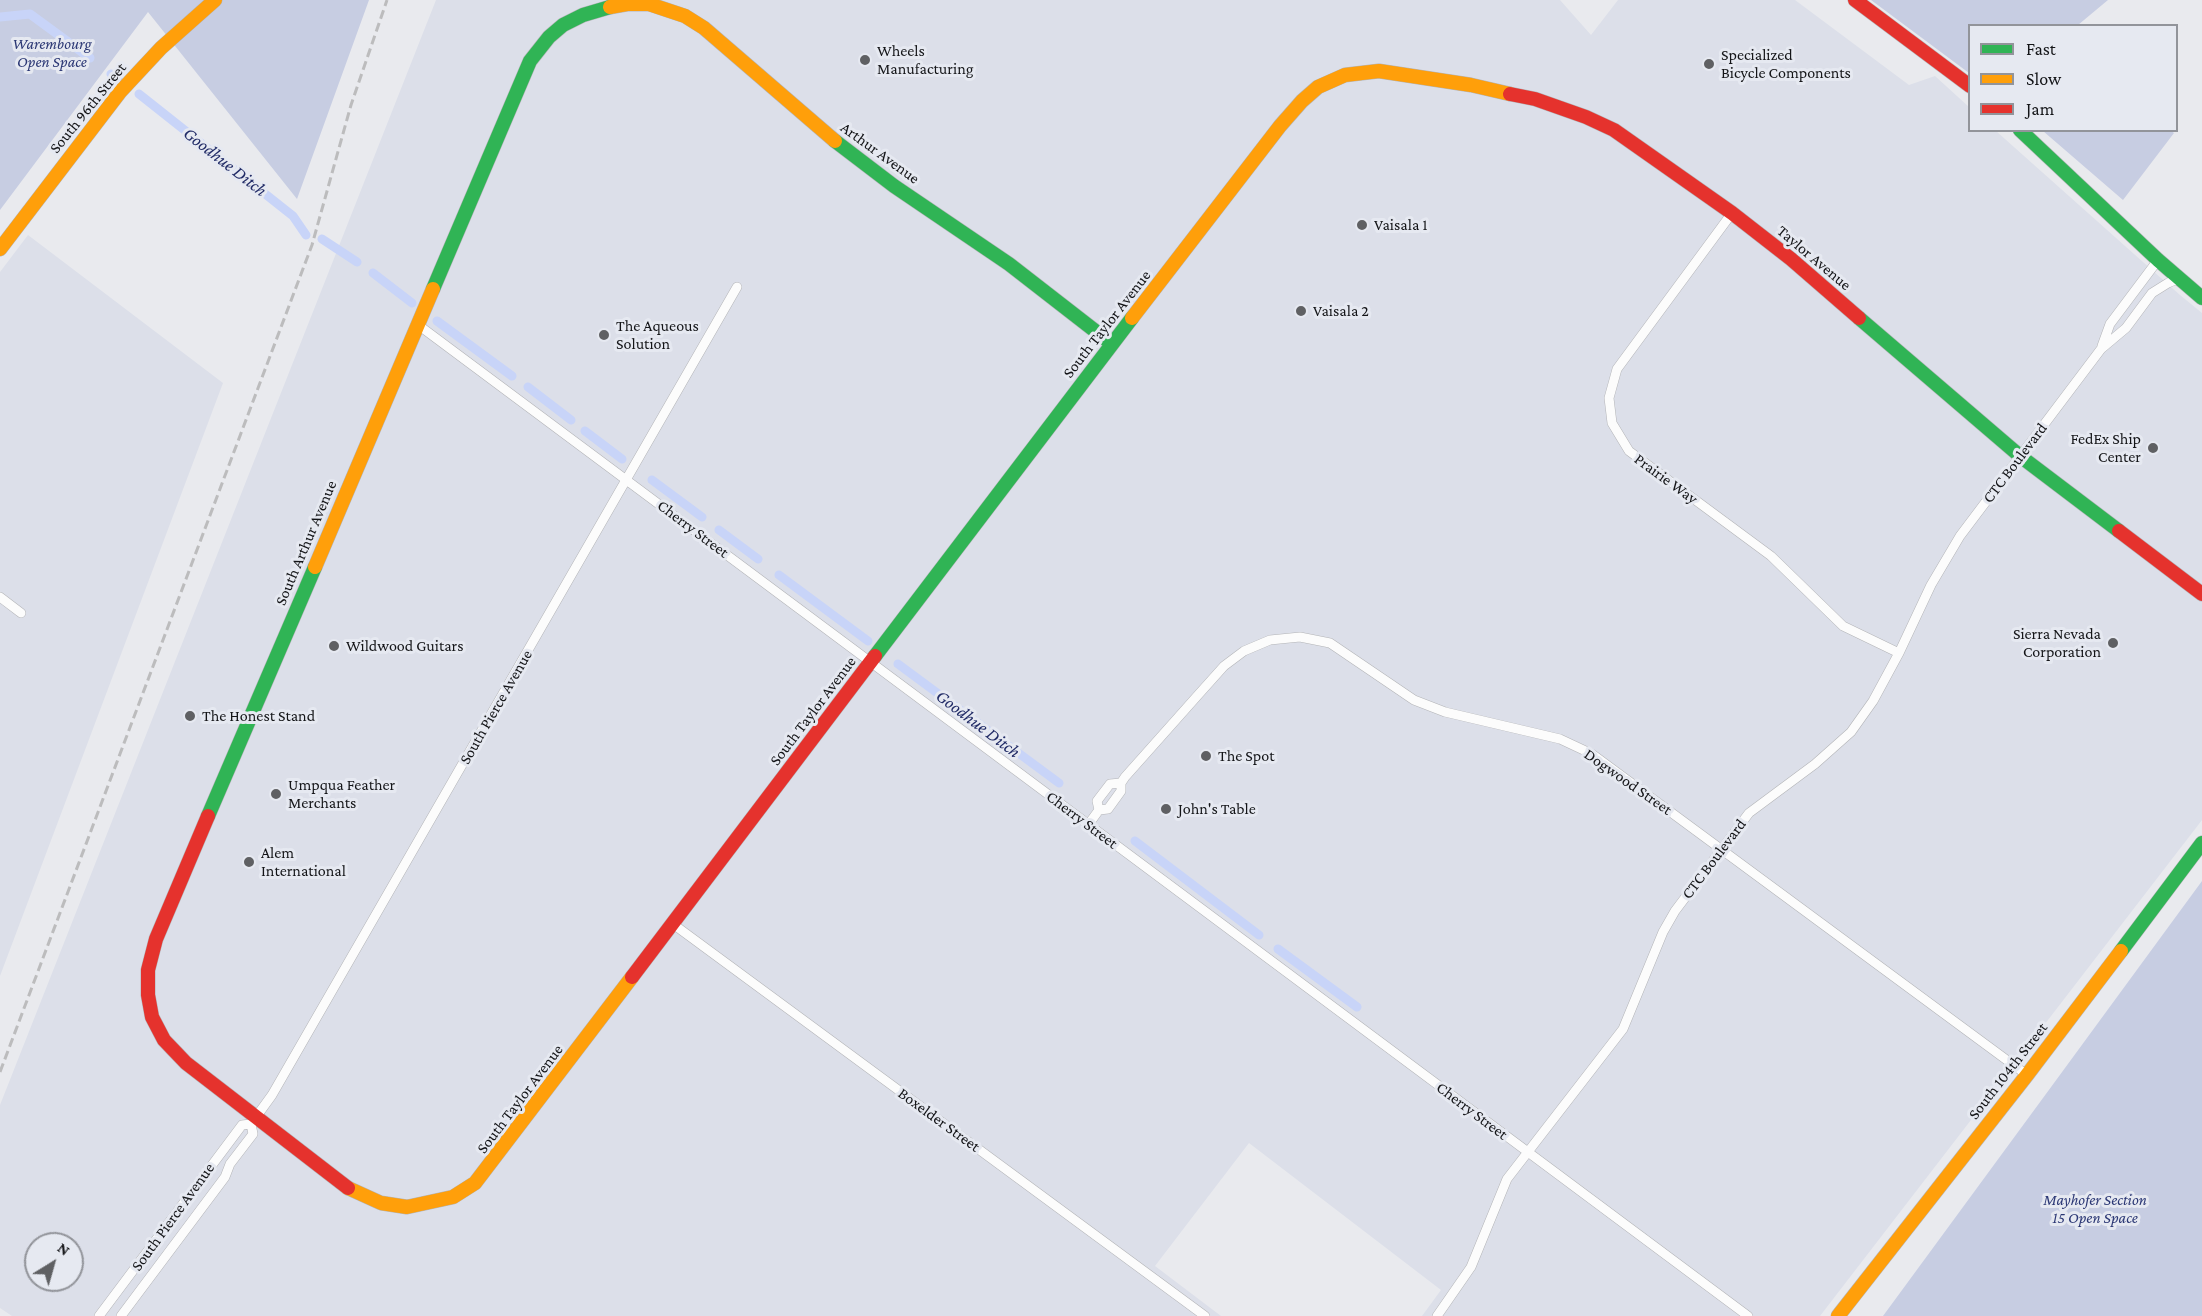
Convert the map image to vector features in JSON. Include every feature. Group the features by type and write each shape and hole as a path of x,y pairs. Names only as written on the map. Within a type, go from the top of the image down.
{"street":[{"name":"South 96th Street","path":"0,249 120,92 176,33 215,0"},
{"path":"1855,0 1968,85"},
{"name":"South Arthur Avenue","path":"254,1120 186,1063 164,1040 152,1017 148,995 148,970 156,939 530,61 549,37 563,25 582,15 627,4"},
{"name":"Arthur Avenue","path":"627,4 649,4 665,8 704,27 843,148 894,186 1009,264 1112,344"},
{"name":"Taylor Avenue","path":"1345,75 1379,71 1430,78 1535,99 1614,130 1732,213 1791,259 2020,456 2202,594"},
{"name":"South Taylor Avenue","path":"254,1120 349,1189 381,1203 407,1207 432,1203 453,1197 475,1183 1112,344 1292,111 1318,87 1345,75"},
{"path":"2022,132 2158,260 2202,297"},
{"name":"Prairie Way","path":"1732,213 1617,369 1609,398 1612,423 1629,451 1771,556 1843,626 1899,653"},
{"name":"CTC Boulevard","path":"2101,349 2110,324 2158,260"},
{"name":"CTC Boulevard","path":"1437,1316 1471,1267 1507,1179 1623,1029 1670,919 1749,813 1815,764 1851,732 1872,701 1899,653 1944,561 2020,456 2101,349 2126,328 2152,293 2180,279"},
{"name":"South Pierce Avenue","path":"99,1316 242,1125 254,1120 272,1095 737,287"},
{"name":"Cherry Street","path":"417,324 1748,1316"},
{"path":"0,597 21,613"},
{"name":"Dogwood Street","path":"1088,825 1099,810 1097,801 1110,784 1121,783 1224,666 1244,651 1270,640 1300,637 1330,643 1414,700 1445,712 1560,739 1583,750 2027,1075"},
{"name":"South 104th Street","path":"1838,1316 2027,1075 2202,843"},
{"name":"Boxelder Street","path":"673,924 1205,1316"},
{"name":"South Pierce Avenue","path":"121,1316 225,1177 230,1164 253,1134 254,1120"}],"shaded area":[{"path":"436,0 1560,0 1591,35 1618,0 1795,0 1909,85 1935,76 1968,106 1968,132 1997,132 2202,313 2202,820 1820,1316 1422,1316 1441,1290 1249,1143 1155,1266 1221,1316 12,1316 0,1308 0,1105"},
{"path":"28,235 223,383 0,976 0,272"}],"green space":[{"name":"Warembourg Open Space","path":"0,0 369,0 297,199 148,12 0,210"},
{"path":"1871,0 2108,0 2079,24 1968,24 1968,72"},
{"path":"2044,132 2174,133 2123,200"},
{"name":"Mayhofer Section 15 Open Space","path":"2202,881 2202,1316 1883,1316 2054,1083"}],"waterway":[{"name":"Goodhue Ditch","path":"0,17 30,14 90,58"},
{"name":"Goodhue Ditch","path":"111,74 118,78"},
{"name":"Goodhue Ditch","path":"139,94 293,216 306,235"},
{"name":"Goodhue Ditch","path":"322,239 357,262"},
{"name":"Goodhue Ditch","path":"373,273 412,303"},
{"name":"Goodhue Ditch","path":"437,321 512,376"},
{"name":"Goodhue Ditch","path":"528,387 571,420"},
{"name":"Goodhue Ditch","path":"585,431 622,459"},
{"name":"Goodhue Ditch","path":"652,480 702,517"},
{"name":"Goodhue Ditch","path":"719,530 758,559"},
{"name":"Goodhue Ditch","path":"779,575 868,641"},
{"name":"Goodhue Ditch","path":"898,664 1059,783"},
{"name":"Goodhue Ditch","path":"1135,841 1259,935"},
{"name":"Goodhue Ditch","path":"1278,949 1357,1007"}],"railway":[{"path":"0,1072 312,245 351,105 387,0"}],"traffic: fast":[{"path":"433,289 530,61 549,37 563,25 583,15 610,7"},
{"path":"2022,132 2158,260 2202,298"},
{"path":"835,141 894,186 1009,264 1112,344"},
{"path":"875,656 1132,318"},
{"path":"1859,318 2020,456 2119,531"},
{"path":"208,816 315,567"},
{"path":"2121,951 2202,843"}],"traffic: slow":[{"path":"0,249 120,92 161,48 215,0"},
{"path":"610,7 649,4 685,16 704,28 835,141"},
{"path":"1132,318 1280,126 1318,87 1345,75 1379,71 1471,85 1510,94"},
{"path":"315,567 433,289"},
{"path":"1838,1316 2121,951"},
{"path":"348,1188 381,1203 407,1207 453,1197 475,1183 632,977"}],"traffic: jam":[{"path":"1855,0 1968,85"},
{"path":"1510,94 1535,99 1586,117 1614,130 1732,213 1791,259 1859,318"},
{"path":"2119,531 2202,594"},
{"path":"632,977 875,656"},
{"path":"208,816 156,939 148,970 148,995 152,1017 164,1040 186,1063 348,1188"}],"place":[{"name":"Wheels Manufacturing","path":"865,60"},
{"name":"Specialized Bicycle Components","path":"1709,64"},
{"name":"Vaisala 1","path":"1362,225"},
{"name":"Vaisala 2","path":"1301,311"},
{"name":"The Aqueous Solution","path":"604,335"},
{"name":"FedEx Ship Center","path":"2153,448"},
{"name":"Sierra Nevada Corporation","path":"2113,643"},
{"name":"Wildwood Guitars","path":"334,646"},
{"name":"The Honest Stand","path":"190,716"},
{"name":"The Spot","path":"1206,756"},
{"name":"Umpqua Feather Merchants","path":"276,794"},
{"name":"John's Table","path":"1166,809"},
{"name":"Alem International","path":"249,862"}]}
